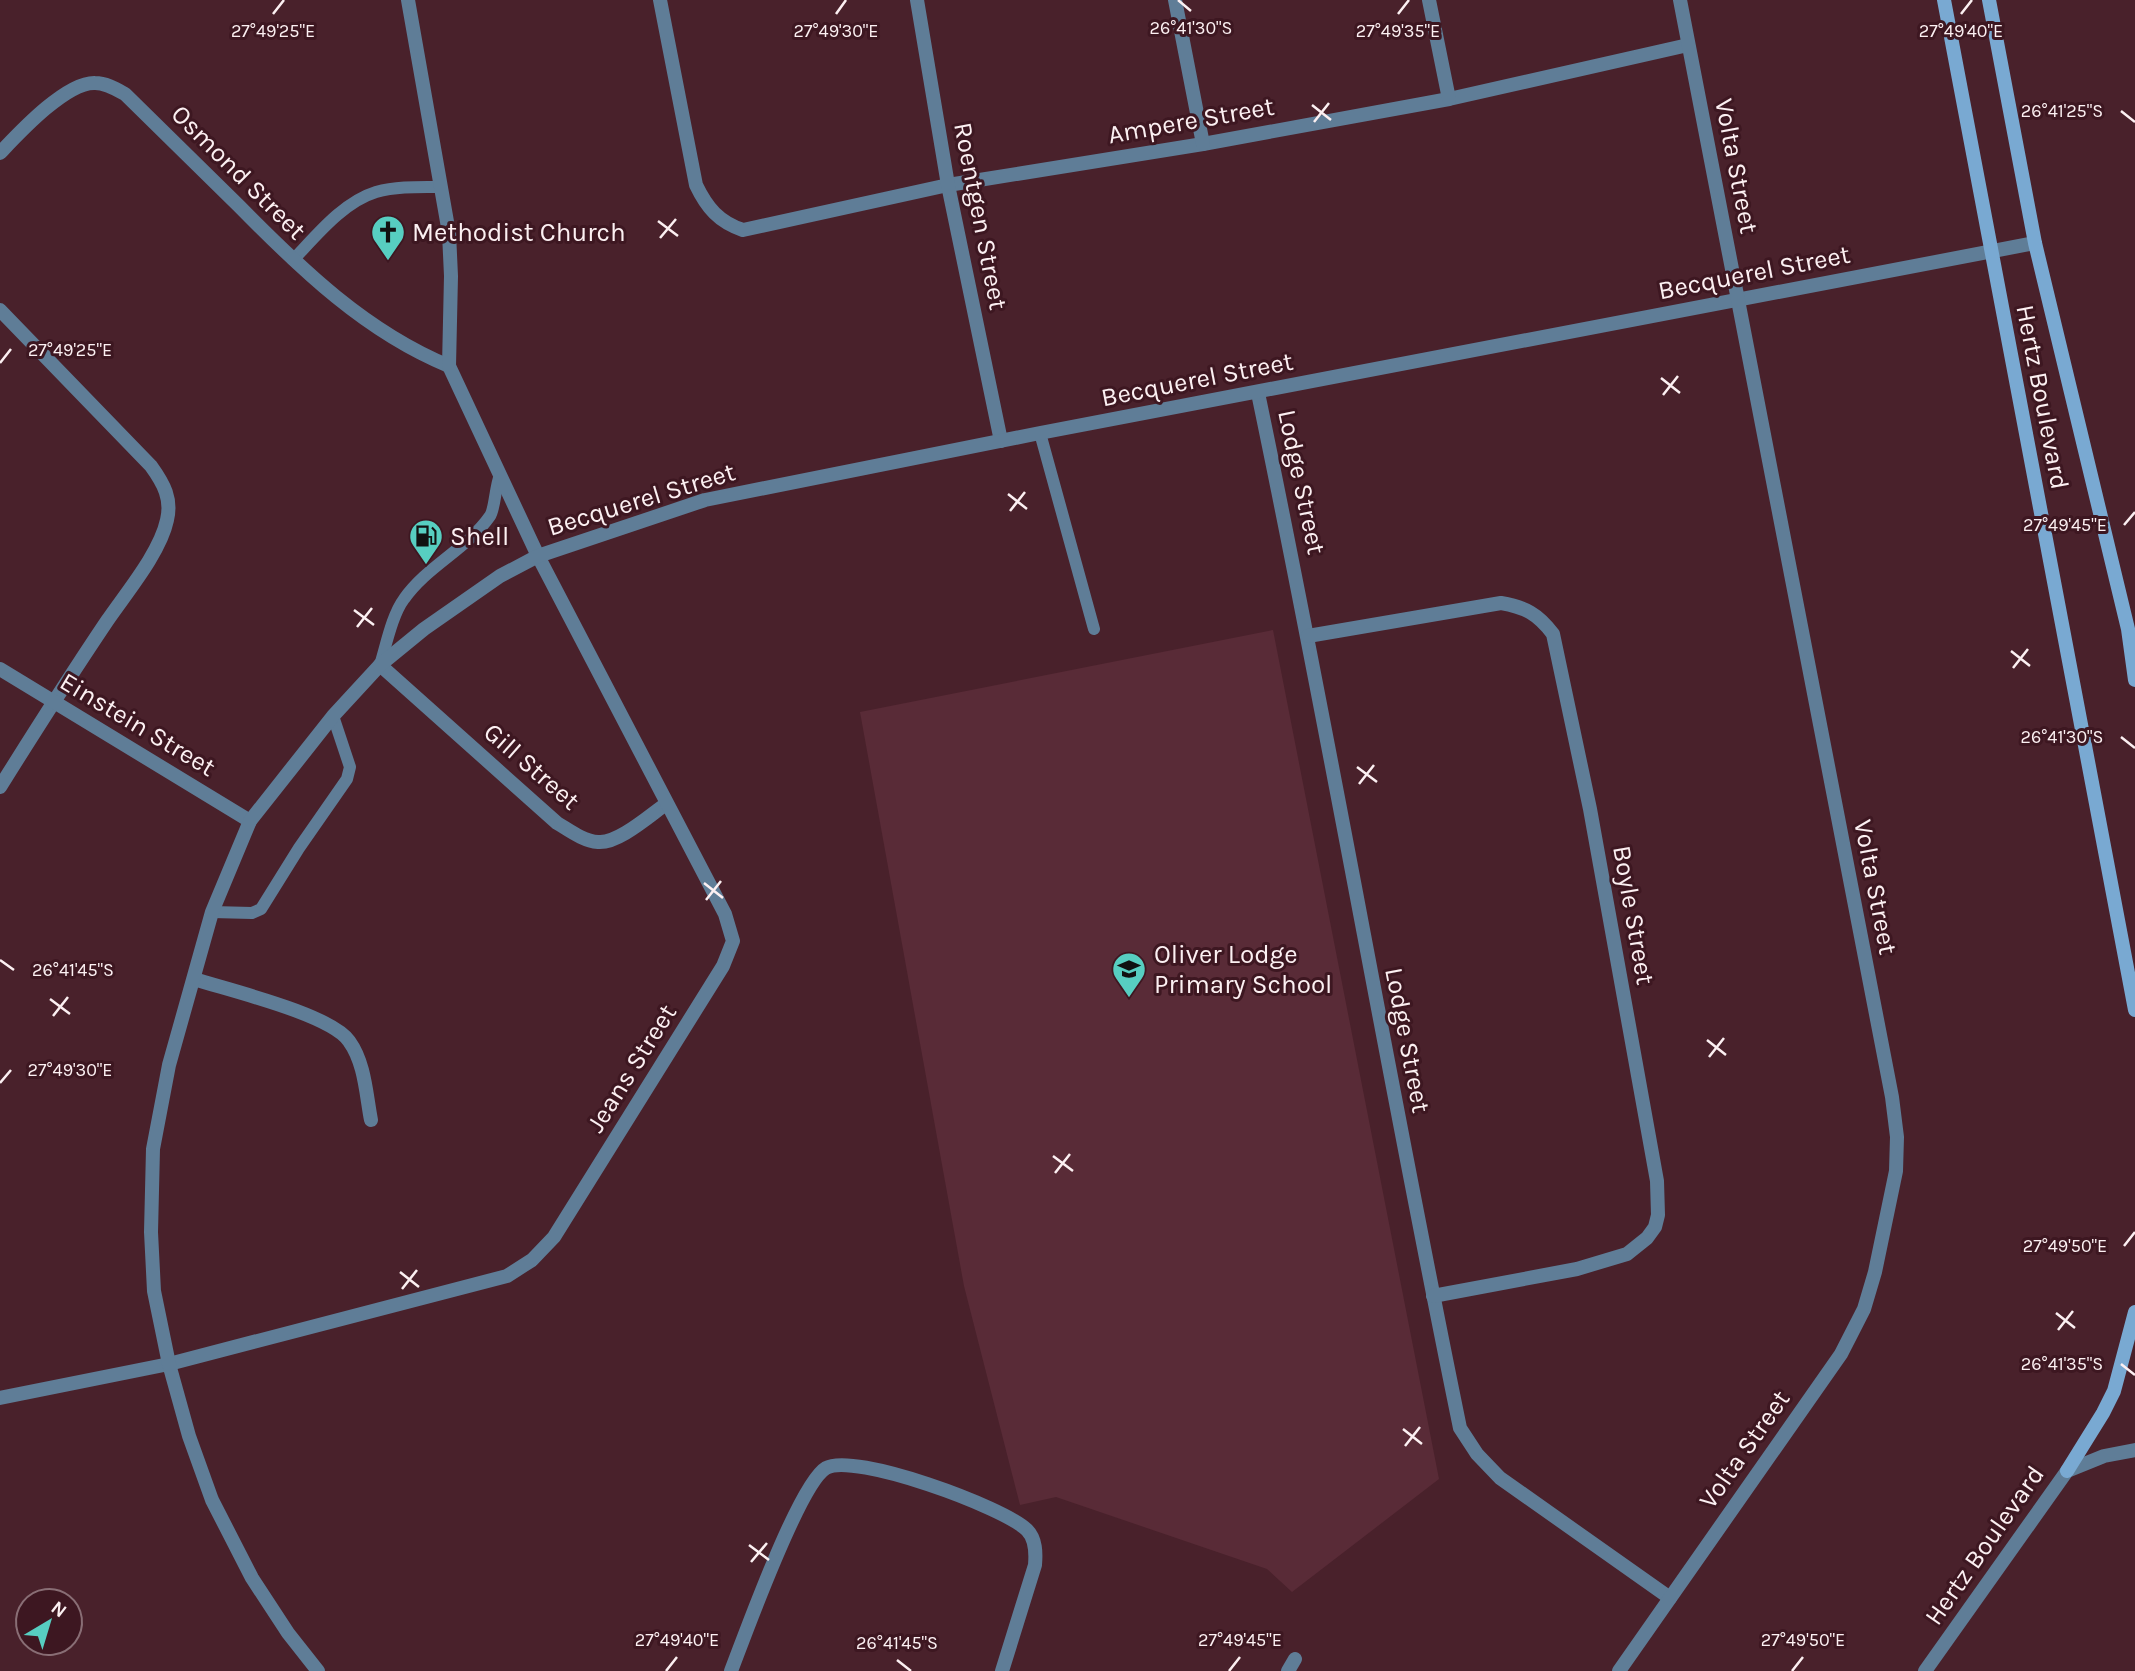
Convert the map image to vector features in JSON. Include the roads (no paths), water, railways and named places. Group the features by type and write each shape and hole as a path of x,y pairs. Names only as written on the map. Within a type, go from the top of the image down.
{"street":[{"path":"408,0 449,233 452,276 449,366"},
{"name":"Ampere Street","path":"660,0 696,185 705,203 718,217 730,226 743,230 948,185 1203,144 1449,99 1688,45"},
{"name":"Roentgen Street","path":"917,0 948,185 1001,441"},
{"path":"1175,0 1203,144"},
{"path":"1429,0 1449,99"},
{"name":"Volta Street","path":"1619,1671 1841,1354 1868,1297 1896,1171 1897,1137 1892,1097 1680,0"},
{"name":"Hertz Boulevard","path":"1944,0 2135,1010"},
{"name":"Hertz Boulevard","path":"1989,0 2035,243 2127,629 2135,680"},
{"name":"Osmond Street","path":"0,153 64,94 82,84 96,82 108,85 125,94 293,260 360,316 418,354 449,366"},
{"name":"Becquerel Street","path":"318,1671 288,1633 252,1578 212,1500 189,1436 169,1364 155,1291 151,1233 153,1149 169,1065 212,912 250,821 333,716 380,665 435,621 500,576 538,556 705,500 2035,243"},
{"path":"0,310 151,467 163,482 169,507 167,524 153,553 53,701 0,787"},
{"name":"Jeans Street","path":"169,1364 507,1276 532,1260 554,1237 723,966 733,942 724,914 538,556 449,366"},
{"name":"Lodge Street","path":"1258,393 1308,636 1460,1428 1477,1454 1500,1478 1670,1598"},
{"name":"Boyle Street","path":"1308,636 1501,603 1531,611 1543,620 1553,634 1590,809 1657,1181 1658,1215 1655,1227 1647,1238 1627,1254 1577,1269 1433,1296"},
{"name":"Gill Street","path":"380,665 557,823 580,837 599,843 615,839 666,804"},
{"name":"Einstein Street","path":"0,669 250,821"},
{"path":"194,979 335,1027 349,1041 362,1069 371,1120"},
{"path":"2067,1471 2114,1391 2135,1312"},
{"path":"0,1398 169,1364"},
{"name":"Hertz Boulevard","path":"1925,1671 2067,1471 2104,1456 2135,1450"},
{"path":"730,1671 788,1528 804,1496 826,1468 848,1464 927,1484 987,1508 1025,1528 1031,1535 1036,1554 1035,1565 1002,1671"}],"lane":[{"path":"293,260 325,227 362,197 390,189 441,187"},
{"path":"1041,433 1094,629"},
{"path":"380,665 402,600 433,568 463,544 492,513 494,493 500,475"},
{"path":"212,912 252,913 261,909 347,779 350,767 333,716"}],"place":[{"name":"Methodist Church","path":"388,262"},
{"name":"Shell","path":"426,566"},
{"name":"Oliver Lodge Primary School","path":"1129,999"}]}
